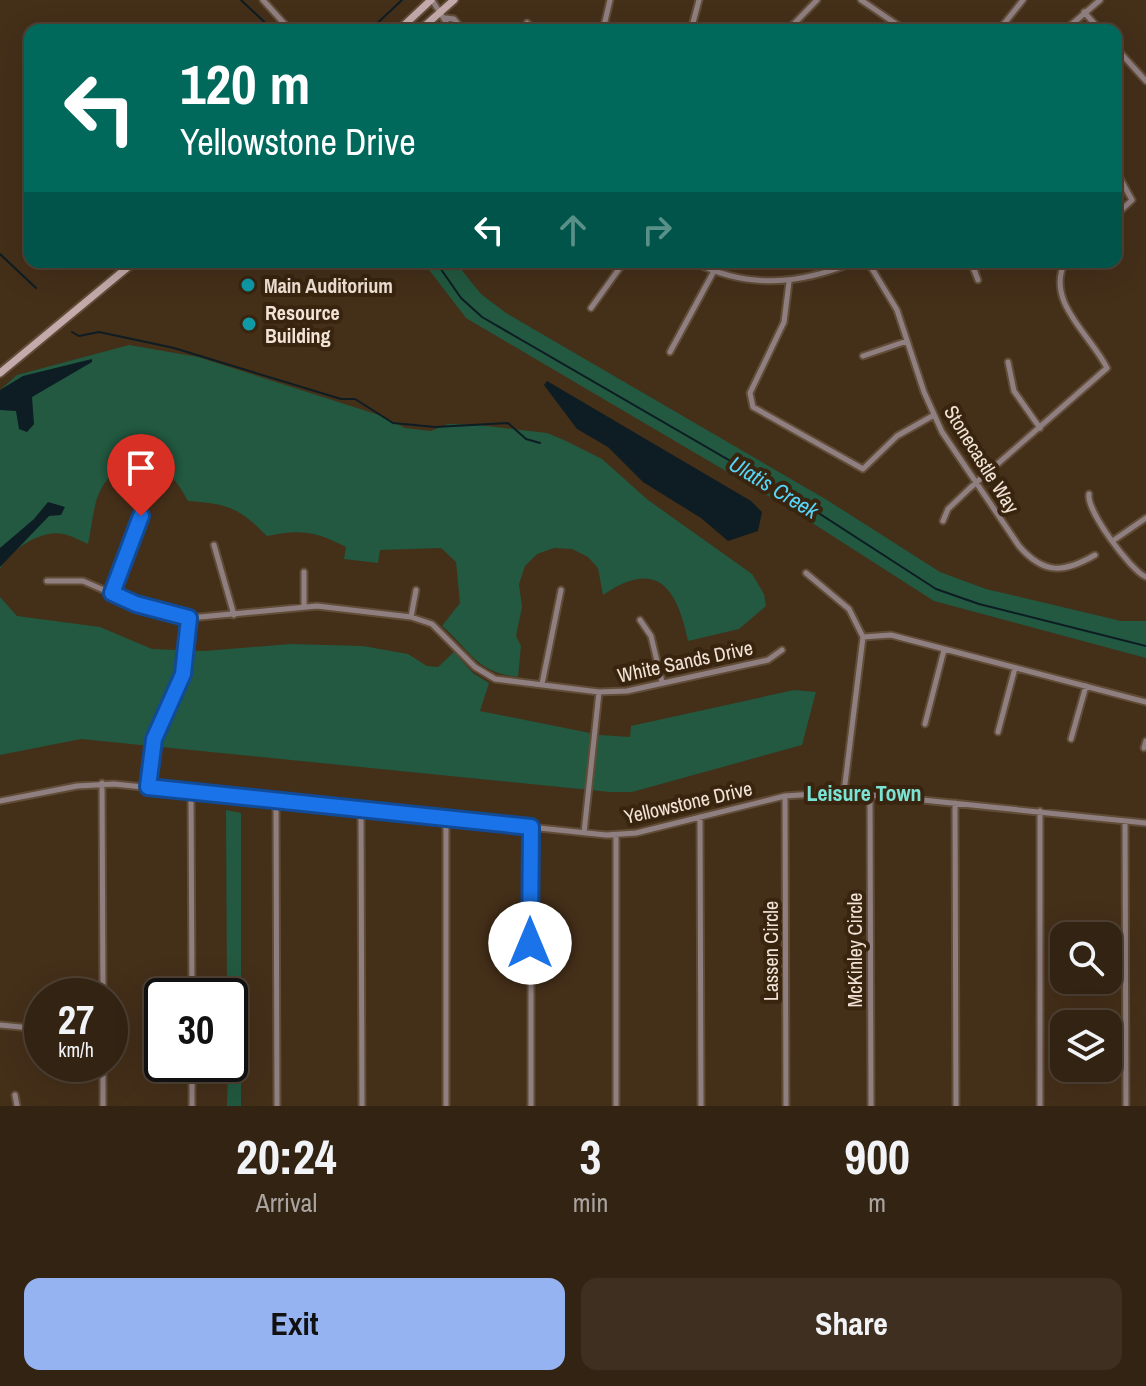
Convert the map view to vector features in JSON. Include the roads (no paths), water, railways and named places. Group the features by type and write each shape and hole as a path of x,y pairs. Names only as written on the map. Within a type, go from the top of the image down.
{"main road":[{"path":"406,24 432,0"},
{"path":"429,24 444,14 454,0"},
{"path":"0,373 127,268"}],"street":[{"path":"263,0 285,24"},
{"path":"432,0 448,24"},
{"path":"604,24 610,0"},
{"path":"693,24 699,0"},
{"path":"794,24 817,0"},
{"path":"861,0 896,24"},
{"path":"1004,24 1023,0"},
{"path":"1071,24 1100,0"},
{"path":"1084,12 1095,24"},
{"path":"444,14 458,24"},
{"path":"1122,55 1146,81"},
{"path":"1122,182 1132,200 1122,209"},
{"path":"591,308 620,268"},
{"path":"707,268 736,279 789,282 834,268"},
{"name":"Stonecastle Way","path":"872,268 897,310 934,415 1019,546 1041,566 1065,570 1095,555"},
{"path":"973,268 978,280"},
{"path":"943,521 948,509 1107,368 1061,296 1059,280 1063,268"},
{"path":"670,352 714,271"},
{"path":"789,282 784,322 750,393 753,407 863,469 897,436 934,415"},
{"path":"863,356 907,341"},
{"path":"1008,362 1014,391 1040,428"},
{"path":"1089,494 1091,510 1130,566 1146,577"},
{"path":"112,593 140,524 141,505"},
{"path":"1114,541 1146,518"},
{"path":"214,545 234,615"},
{"path":"304,572 304,606"},
{"path":"806,573 849,609 863,637 844,792"},
{"name":"White Sands Drive","path":"47,581 68,579 136,604 189,618 304,606 411,617 432,624 486,676 599,692 627,691 768,660 782,650"},
{"path":"411,617 416,590"},
{"path":"542,684 561,590"},
{"path":"148,787 154,739 183,674 189,618"},
{"path":"640,620 651,636 662,682"},
{"path":"863,637 891,635 1146,702"},
{"path":"925,724 944,650"},
{"path":"998,732 1015,668"},
{"path":"1071,739 1086,686"},
{"path":"584,833 599,692"},
{"path":"102,783 103,978"},
{"name":"Yellowstone Drive","path":"0,801 102,783 616,835 785,796 844,792 1146,823"},
{"path":"191,792 192,978"},
{"name":"McKinley Circle","path":"870,794 871,1106"},
{"name":"Lassen Circle","path":"785,796 786,1106"},
{"path":"276,801 277,1106"},
{"path":"955,803 956,1106"},
{"path":"361,810 362,1106"},
{"path":"1040,811 1040,1106"},
{"path":"700,817 701,1106"},
{"path":"446,818 446,1106"},
{"path":"1125,821 1126,1106"},
{"path":"531,827 531,1106"},
{"path":"616,835 616,1106"},
{"path":"0,1025 24,1027"},
{"path":"103,1082 103,1106"},
{"path":"192,1082 192,1106"},
{"path":"15,1095 17,1106"}],"waterway":[{"name":"Ulatis Creek","path":"241,0 267,24"},
{"path":"376,24 402,0"},
{"path":"0,254 36,288"},
{"name":"Ulatis Creek","path":"440,268 461,298 482,317 803,503 936,589 979,604 1146,646"},
{"path":"72,332 79,336 99,332 174,348 341,399 355,399 393,423 435,427 508,423 526,439 540,443"}],"place":[{"name":"Main Auditorium","path":"248,285"},
{"name":"Resource Building","path":"249,324"}],"district":[{"name":"Leisure Town","path":"864,793"}]}
